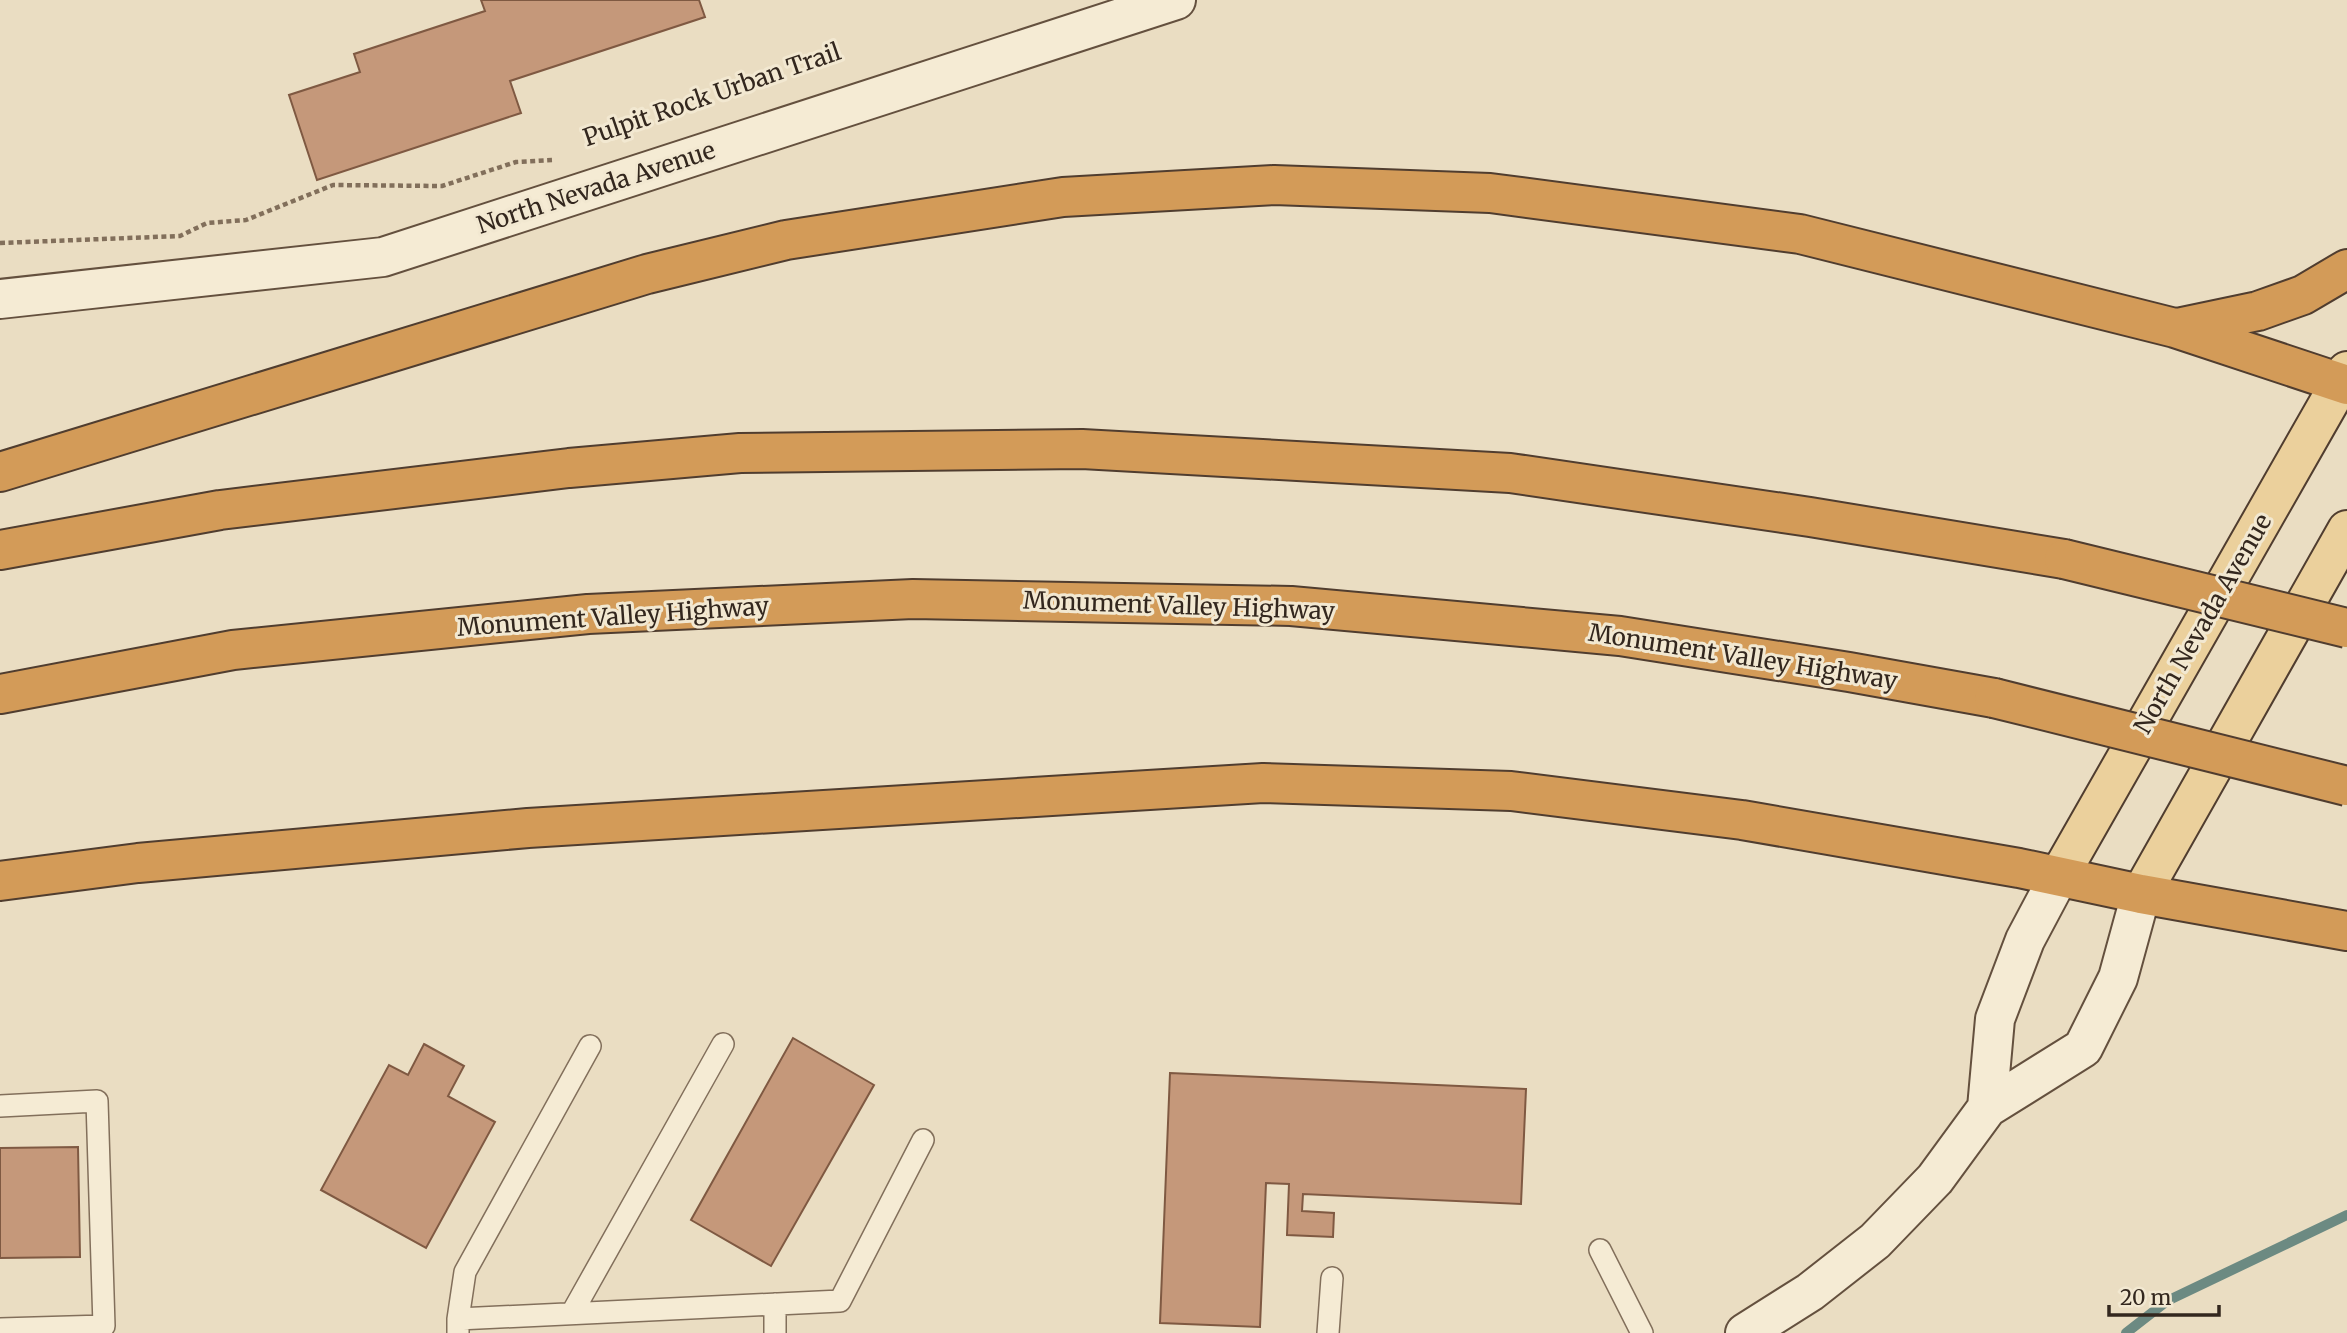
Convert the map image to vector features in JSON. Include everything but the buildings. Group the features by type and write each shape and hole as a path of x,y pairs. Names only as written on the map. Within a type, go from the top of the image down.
{"highway":[{"path":"0,472 647,274 786,240 1063,197 1274,185 1490,193 1800,234 2175,328 2345,379"},
{"path":"2175,328 2258,311 2303,295 2347,269"},
{"path":"0,550 220,510 569,468 740,453 1082,449 1510,473 1823,519 2064,559 2347,628"},
{"name":"Monument Valley Highway","path":"0,694 233,650 588,614 913,599 1291,606 1620,636 1849,672 1994,698 2347,786"},
{"path":"0,881 138,863 528,828 1263,783 1511,791 1742,820 2059,876 2141,894 2347,931"}],"main road":[{"name":"North Nevada Avenue","path":"0,299 383,257 1109,10 1176,0"},
{"name":"North Nevada Avenue","path":"2059,876 2345,379"},
{"path":"1745,1333 1810,1292 1875,1241 1935,1179 1987,1108 2083,1048 2118,978 2141,894 2347,530"},
{"path":"1987,1108 1995,1019 2025,940 2059,876"}],"lane":[{"path":"572,1313 723,1044"},
{"path":"590,1046 465,1272 458,1326 572,1313 840,1301 923,1140"},
{"path":"0,1106 97,1101 104,1326 0,1329"},
{"path":"1600,1250 1642,1333"},
{"path":"1328,1333 1332,1278"},
{"path":"775,1304 775,1333"}],"path":[{"name":"Pulpit Rock Urban Trail","path":"0,243 180,236 207,223 246,220 333,185 442,186 516,162 559,159"}],"waterway":[{"path":"2126,1333 2167,1301 2347,1215"}]}
